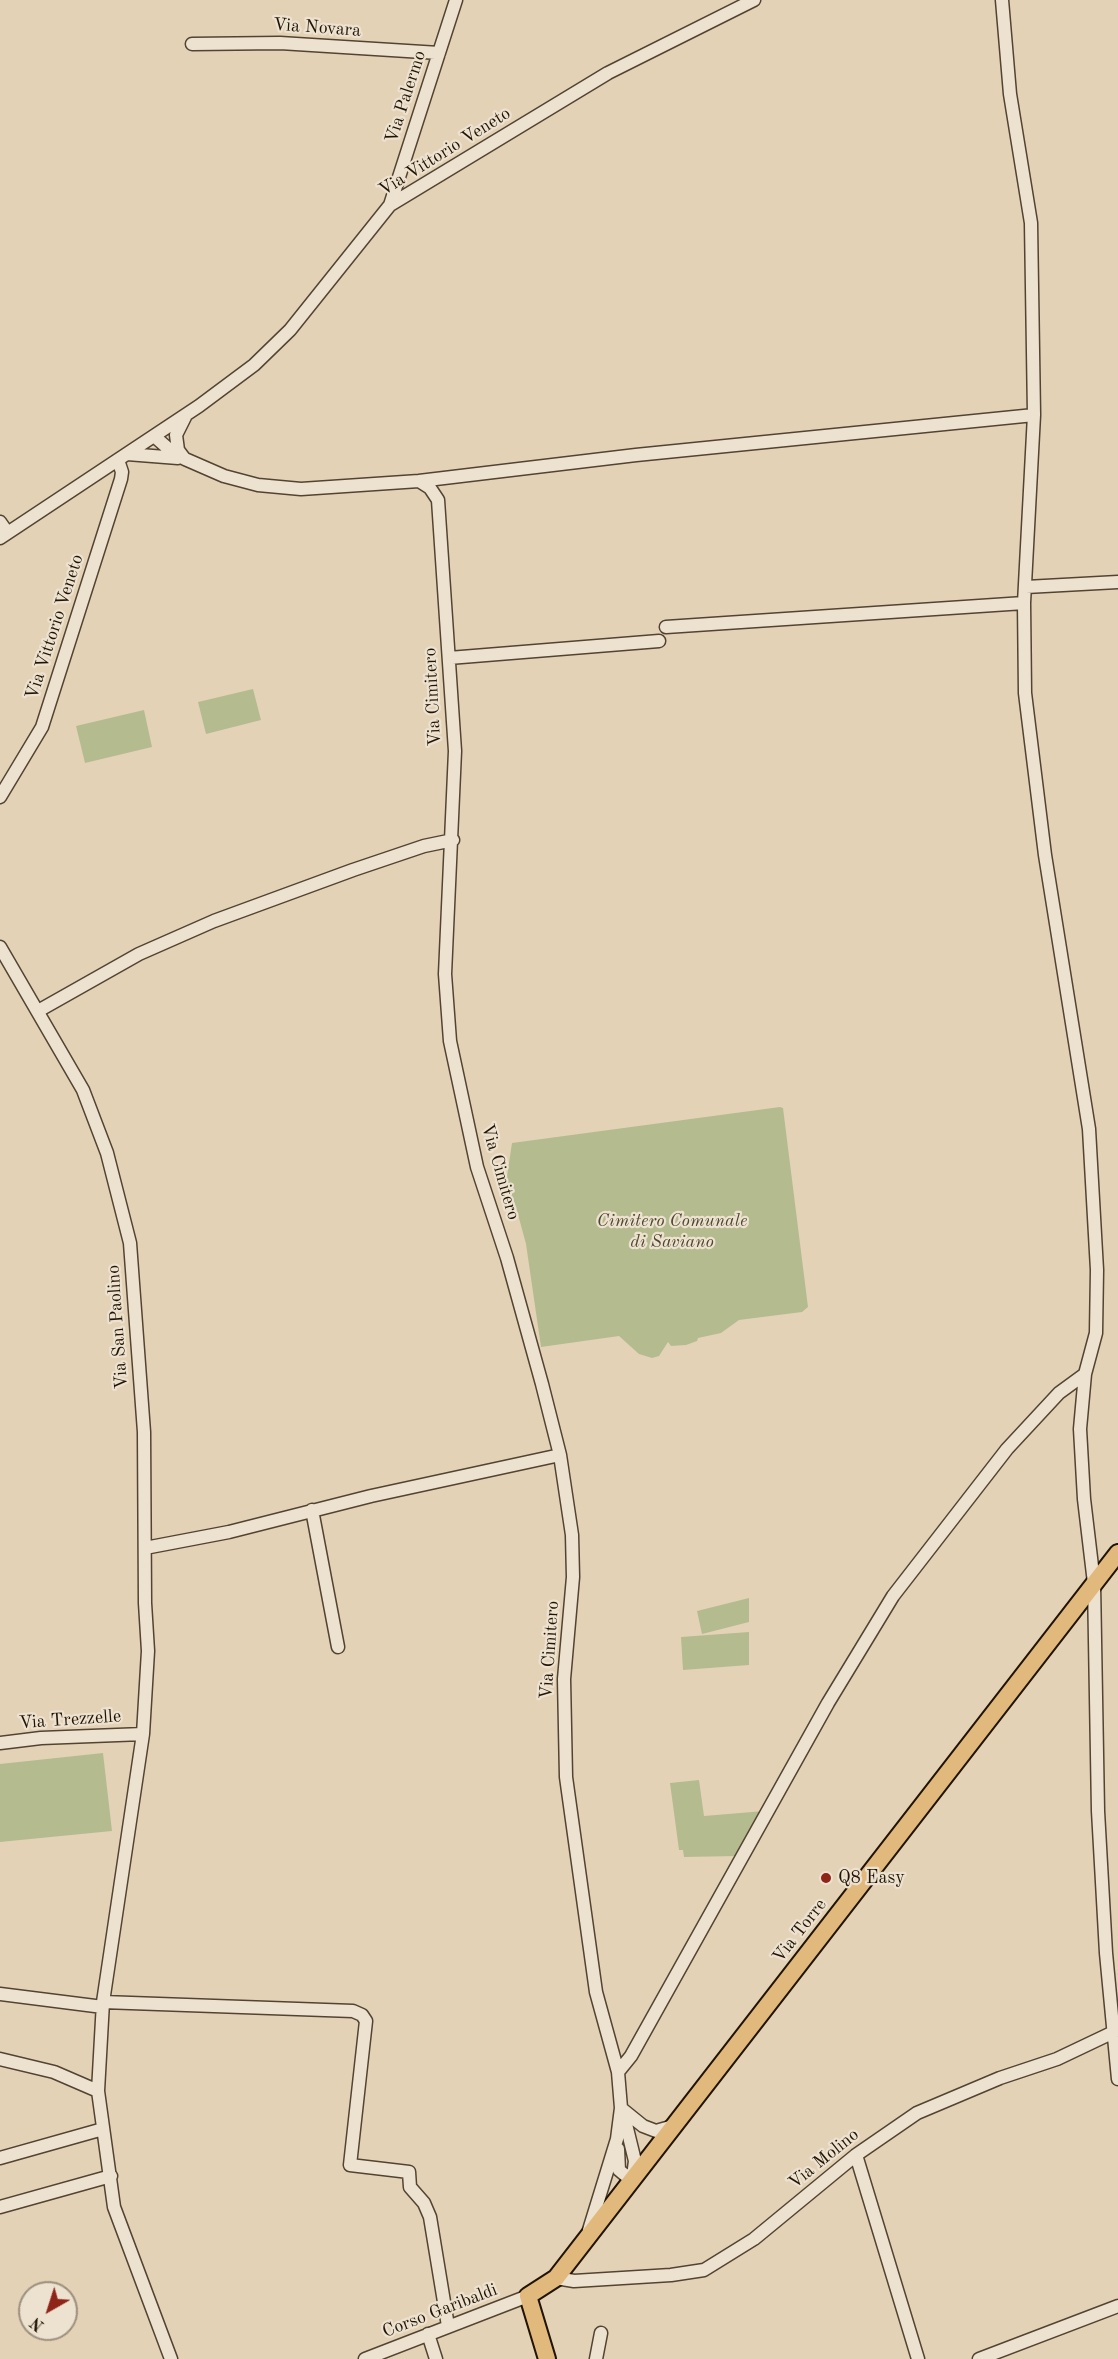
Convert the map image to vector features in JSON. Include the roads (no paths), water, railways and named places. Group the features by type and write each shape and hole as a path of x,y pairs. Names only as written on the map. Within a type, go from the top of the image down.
{"main road":[{"name":"Via Torre","path":"528,2296 556,2278 670,2127 1118,1553"},
{"path":"528,2296 547,2359"}],"street":[{"name":"Via Palermo","path":"390,205 456,0"},
{"name":"Via Vittorio Veneto","path":"2,531 154,436 254,364 290,330 390,205 608,73 754,0"},
{"path":"1002,0 1010,94 1031,223 1034,415 1024,603 1025,693 1033,775 1089,1129 1097,1270 1096,1333 1084,1374 1080,1428 1084,1499 1094,1583 1098,1810 1118,2079"},
{"name":"Via Novara","path":"192,44 280,43 439,53"},
{"path":"185,459 178,450 176,435 187,414"},
{"path":"154,436 171,451 185,459 224,476 258,485 284,488 419,482 636,455 1034,415"},
{"name":"Via Vittorio Veneto","path":"0,797 42,727 121,479 122,457"},
{"path":"122,457 185,459"},
{"name":"Via Cimitero","path":"419,482 430,488 438,500 455,752 453,840 445,974 450,1041 477,1167 523,1311 560,1455 573,1545 573,1577 564,1679 566,1777 596,1992 618,2072 621,2108 635,2161 633,2176 625,2175 620,2170 617,2139"},
{"path":"1026,587 1118,582"},
{"path":"666,627 1024,603"},
{"path":"449,658 658,641"},
{"path":"38,1011 139,954 214,921 424,846 453,840"},
{"name":"Via San Paolino","path":"0,947 83,1090 106,1153 130,1243 144,1432 148,1651 143,1734 103,2006 98,2091 114,2207 171,2359"},
{"path":"618,2072 631,2056 828,1703 893,1596 1007,1449 1059,1393 1084,1374"},
{"path":"146,1548 229,1532 312,1510 560,1455"},
{"path":"312,1510 338,1647"},
{"name":"Via Trezzelle","path":"0,1743 41,1738 143,1734"},
{"path":"0,1994 103,2006 354,2017 358,2014 366,2021 350,2164 409,2172 410,2187 424,2203 430,2217 448,2326"},
{"name":"Via Molino","path":"556,2278 574,2282 671,2276 704,2270 754,2240 856,2156 917,2113 990,2082 1057,2059 1116,2032"},
{"path":"0,2059 54,2072 98,2091"},
{"path":"621,2108 643,2126 656,2131 670,2127"},
{"name":"Via Cimitero","path":"586,2236 617,2139 621,2108"},
{"path":"0,2158 104,2130"},
{"path":"856,2156 918,2359"},
{"path":"0,2207 111,2176"},
{"name":"Corso Garibaldi","path":"365,2359 528,2296"},
{"path":"979,2359 1118,2306"},
{"path":"596,2359 601,2333"},
{"path":"428,2334 436,2359"}],"place":[{"name":"Q8 Easy","path":"826,1878"}],"park label":[{"name":"Cimitero Comunale di Saviano","path":"672,1231"}]}
